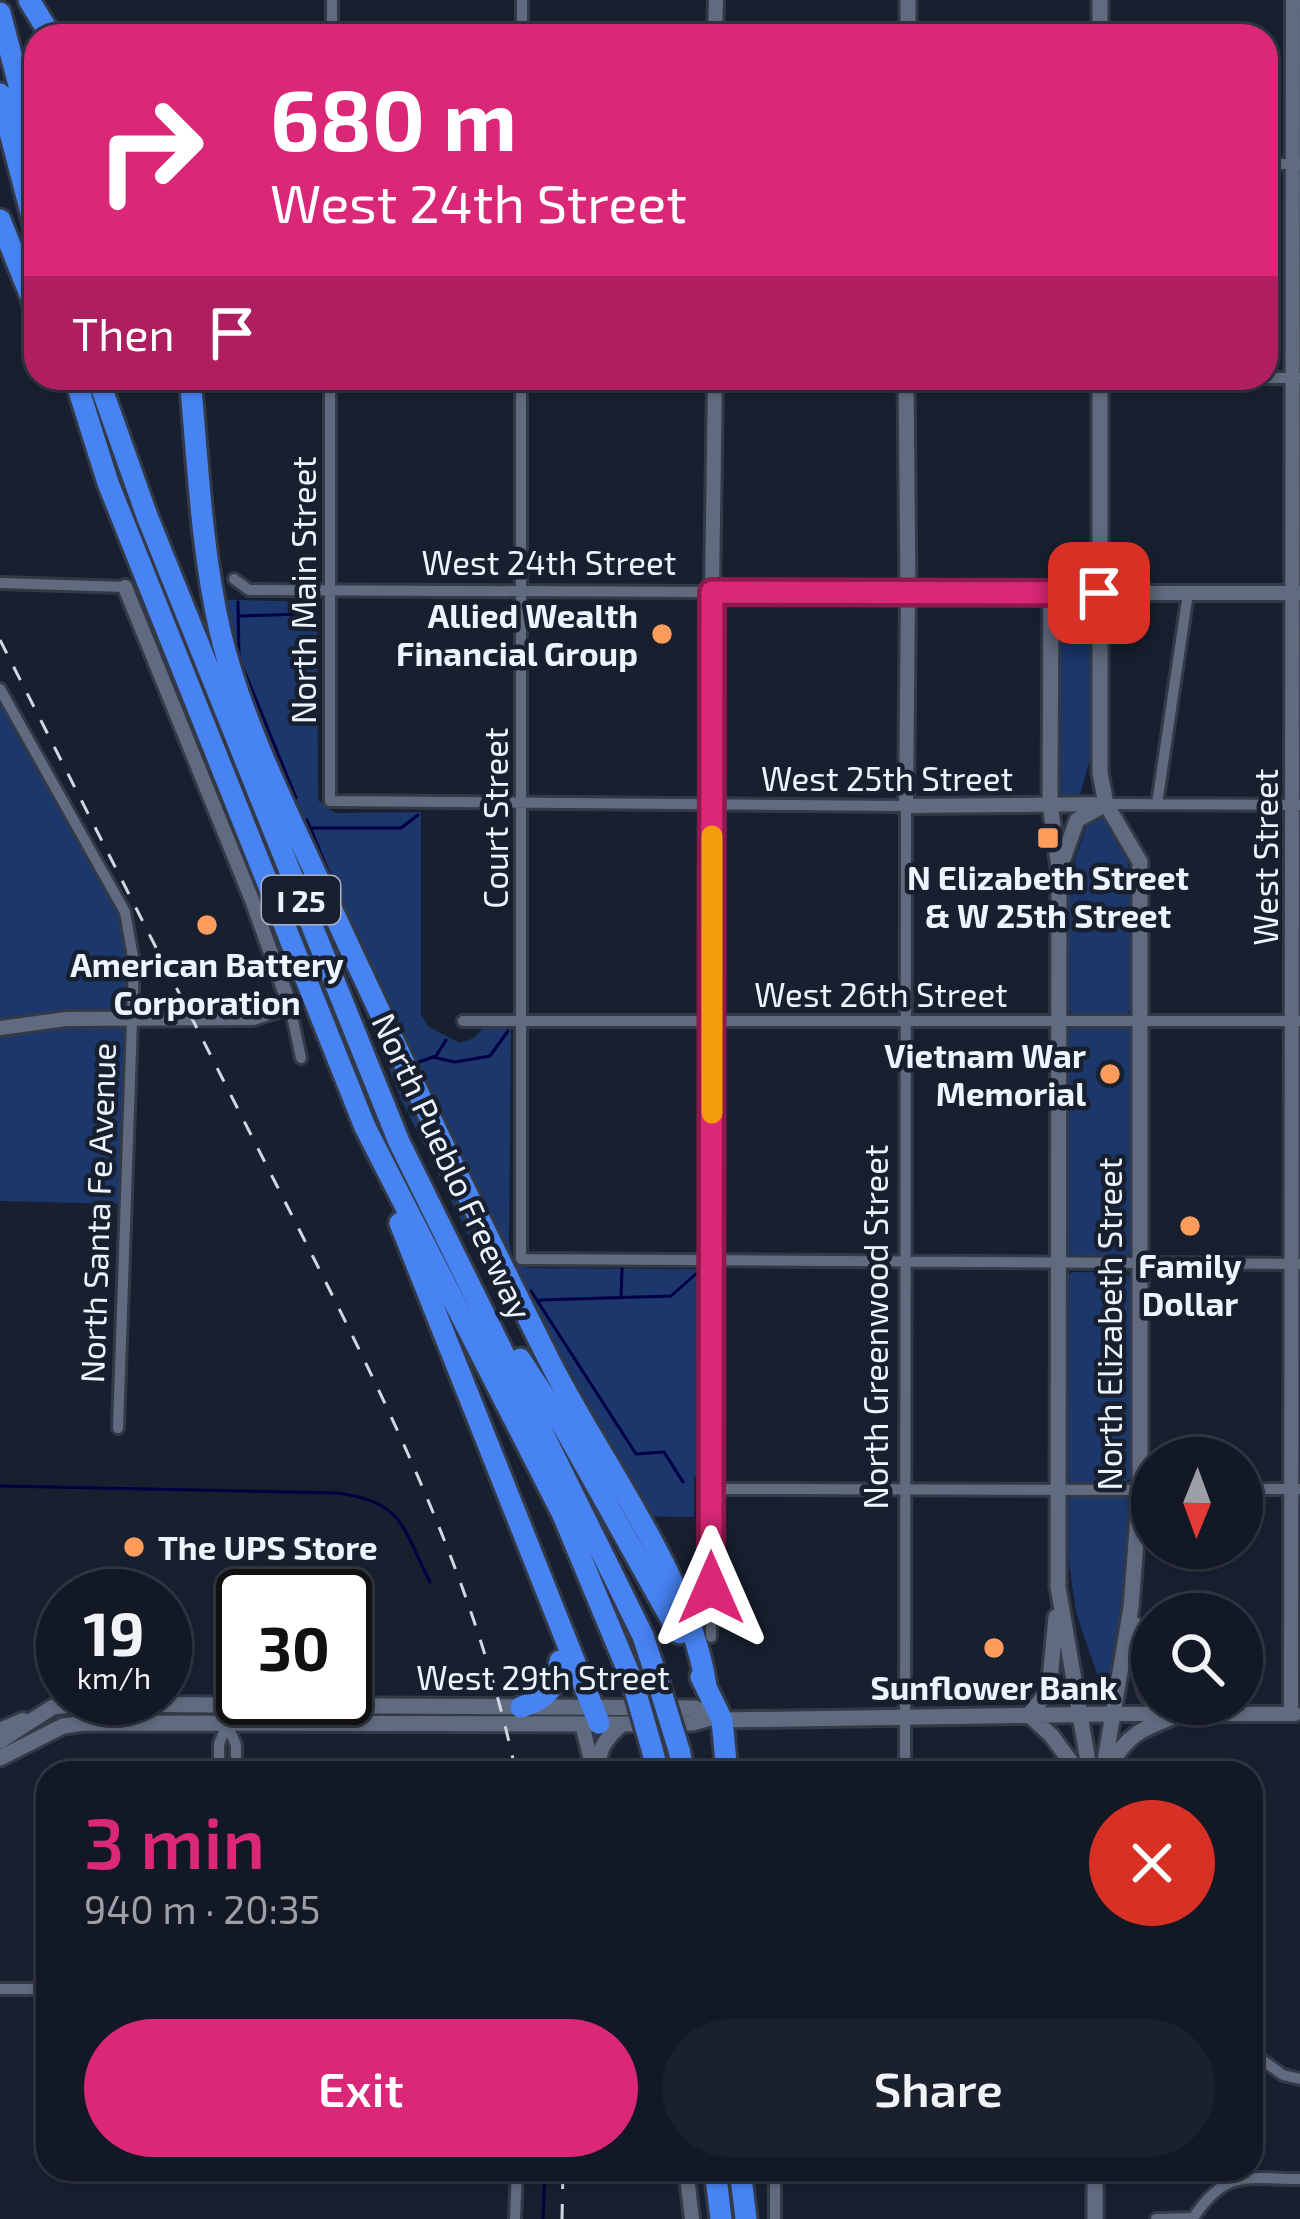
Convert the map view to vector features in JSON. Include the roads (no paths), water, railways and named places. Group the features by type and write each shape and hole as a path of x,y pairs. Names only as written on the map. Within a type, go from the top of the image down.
{"highway":[{"path":"0,13 24,104"},
{"path":"0,94 24,186"},
{"path":"0,220 24,279"},
{"name":"North Pueblo Freeway","path":"75,390 365,1127 563,1515 633,1683 655,1761"},
{"name":"North Pueblo Freeway","path":"102,390 147,516 399,1142 643,1636 681,1761"},
{"path":"187,390 213,595 226,653 247,712 296,829 471,1204 557,1376 672,1586 701,1652 725,1761"},
{"path":"365,1127 435,1319 594,1717"},
{"path":"468,1278 561,1422 706,1686"},
{"path":"546,1593 560,1661 594,1717"},
{"path":"520,1707 547,1696 556,1685 560,1661"},
{"path":"716,2181 721,2219"},
{"path":"742,2181 748,2219"},
{"path":"748,2219 749,2181"}],"main road":[{"name":"North Greenwood Street","path":"906,390 908,592"},
{"name":"North Elizabeth Street","path":"1100,390 1100,773 1106,804 1140,862 1139,1265 1144,1437"},
{"name":"West 24th Street","path":"908,592 1099,593"},
{"name":"North Elizabeth Street","path":"1051,592 1050,804 1059,868 1058,1587 1088,1761"},
{"path":"1059,868 1077,820 1106,804"},
{"path":"1058,1587 1054,1668 1049,1690 1029,1715 1070,1761"},
{"name":"North Elizabeth Street","path":"1108,1761 1131,1607"},
{"name":"West 29th Street","path":"372,1705 520,1707 693,1723 904,1714 1114,1714"},
{"name":"West 29th Street","path":"594,1717 695,1708 716,1719"},
{"path":"2,1753 36,1717"},
{"path":"372,1721 594,1717 605,1738 597,1761"},
{"path":"2,1753 63,1726 216,1724"},
{"path":"1113,1761 1123,1743 1151,1725"},
{"path":"1095,2181 1095,2219"}],"street":[{"name":"West Street","path":"1293,0 1297,164 1296,1714"},
{"name":"North Main Street","path":"330,390 330,801"},
{"name":"Court Street","path":"521,390 521,1258 711,1261"},
{"path":"711,1637 715,390"},
{"name":"West 24th Street","path":"234,579 249,590 331,592 908,592"},
{"path":"0,583 125,587 252,900 290,1006 302,1058"},
{"name":"North Greenwood Street","path":"904,1761 908,592"},
{"name":"West 24th Street","path":"1099,593 1295,593"},
{"path":"1156,804 1188,593"},
{"path":"0,689 125,912 134,963 129,1018 66,1019 0,1028"},
{"name":"West 25th Street","path":"330,801 1296,805"},
{"name":"North Santa Fe Avenue","path":"118,1427 129,1018 253,1018 290,1006"},
{"name":"West 26th Street","path":"463,1021 1296,1021"},
{"path":"711,1261 1296,1264"},
{"path":"711,1489 1131,1490"},
{"path":"1263,1489 1296,1489"},
{"name":"West 29th Street","path":"1114,1714 1131,1714"},
{"name":"West 29th Street","path":"1263,1714 1296,1714"},
{"path":"0,1730 36,1715"},
{"path":"594,1717 596,1761"},
{"path":"218,1761 227,1725"},
{"path":"227,1725 236,1745 236,1761"},
{"path":"0,1988 36,1989"},
{"path":"1263,2061 1283,2075 1300,2079"},
{"path":"1263,2179 1300,2179"},
{"path":"515,2219 517,2181"},
{"path":"687,2181 692,2219"},
{"path":"775,2181 775,2219"},
{"path":"1156,2219 1193,2218 1210,2193 1229,2181"}],"waterway":[{"path":"238,602 239,658 296,798"},
{"path":"239,616 304,614 314,604"},
{"path":"311,828 401,828 418,815"},
{"path":"307,820 346,914"},
{"path":"432,1057 455,1062 490,1056 508,1031"},
{"path":"416,1063 436,1056 446,1040"},
{"path":"621,1297 622,1268"},
{"path":"540,1300 671,1296 698,1272"},
{"path":"531,1291 636,1454 664,1452 683,1482"},
{"path":"0,1486 360,1497 398,1520 430,1582"},
{"path":"543,2219 545,2181"}],"railway":[{"path":"0,640 383,1398 473,1619 513,1761"},
{"path":"562,2219 563,2181"}],"place":[{"name":"Allied Wealth Financial Group","path":"662,634"},
{"name":"N Elizabeth Street & W 25th Street","path":"1048,838"},
{"name":"American Battery Corporation","path":"207,925"},
{"name":"Vietnam War Memorial","path":"1110,1074"},
{"name":"Family Dollar","path":"1190,1226"},
{"name":"The UPS Store","path":"134,1547"},
{"name":"Sunflower Bank","path":"994,1648"}]}
